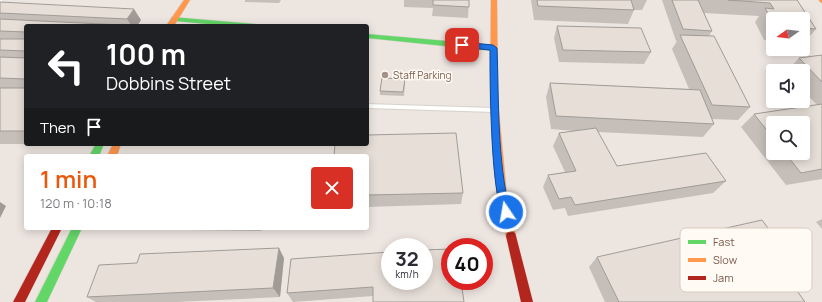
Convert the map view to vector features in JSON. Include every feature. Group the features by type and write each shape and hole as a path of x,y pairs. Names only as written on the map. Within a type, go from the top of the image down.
{"street":[{"path":"172,22 187,0"},
{"path":"494,0 494,110 502,196 527,302"},
{"path":"172,22 188,20 233,24"},
{"path":"369,36 493,48"},
{"path":"19,302 56,230"},
{"path":"41,302 76,230"}],"lane":[{"path":"369,106 494,110"}],"shaded area":[{"path":"3,0 822,0 822,302 0,302 0,3"}],"building":[{"path":"433,0 469,0 469,7 433,5"},
{"path":"537,0 631,0 634,10 538,6"},
{"path":"672,0 698,0 712,31 683,29"},
{"path":"728,0 797,0 805,12 767,12 765,8 774,9 770,3"},
{"path":"0,2 134,9 127,19 0,13"},
{"path":"0,19 102,24 24,24 24,32 0,31"},
{"path":"810,20 816,29 810,29"},
{"path":"557,26 641,28 651,52 563,50"},
{"path":"680,35 714,36 750,107 712,105"},
{"path":"0,39 24,39 24,51 0,50"},
{"path":"822,55 822,82 810,69 810,64 805,64 799,58"},
{"path":"0,57 24,58 24,79 0,78"},
{"path":"382,78 405,79 403,92 380,91"},
{"path":"550,83 700,90 714,124 556,116"},
{"path":"0,88 24,88 24,131 0,131"},
{"path":"822,104 822,169 801,173 791,160 810,160 810,116 766,116 766,129 754,114 795,108 810,108 810,106"},
{"path":"596,128 617,166 706,153 726,181 575,205 571,197 559,199 548,175 576,171 559,133"},
{"path":"456,133 463,193 369,195 369,154 334,154 335,146 369,146 369,135"},
{"path":"762,220 768,228 726,228"},
{"path":"680,238 680,292 798,292 805,302 619,302 597,257"},
{"path":"279,248 273,288 87,297 99,265 137,263 140,254"},
{"path":"441,249 441,290 462,290 464,302 373,302 373,287 287,293 291,259 381,253 381,290 433,290 433,250"}],"traffic: fast":[{"path":"175,19 232,24"},
{"path":"369,36 493,48"},
{"path":"95,154 99,146"},
{"path":"41,302 76,230"}],"traffic: slow":[{"path":"171,24 187,0"},
{"path":"494,0 494,102 502,196 511,236"},
{"path":"113,154 116,146"}],"traffic: jam":[{"path":"19,302 56,230"},
{"path":"511,236 527,302"}],"place":[{"name":"Staff Parking","path":"385,75"}],"route":[{"path":"462,45 493,48 495,130 502,196 506,212"}]}
